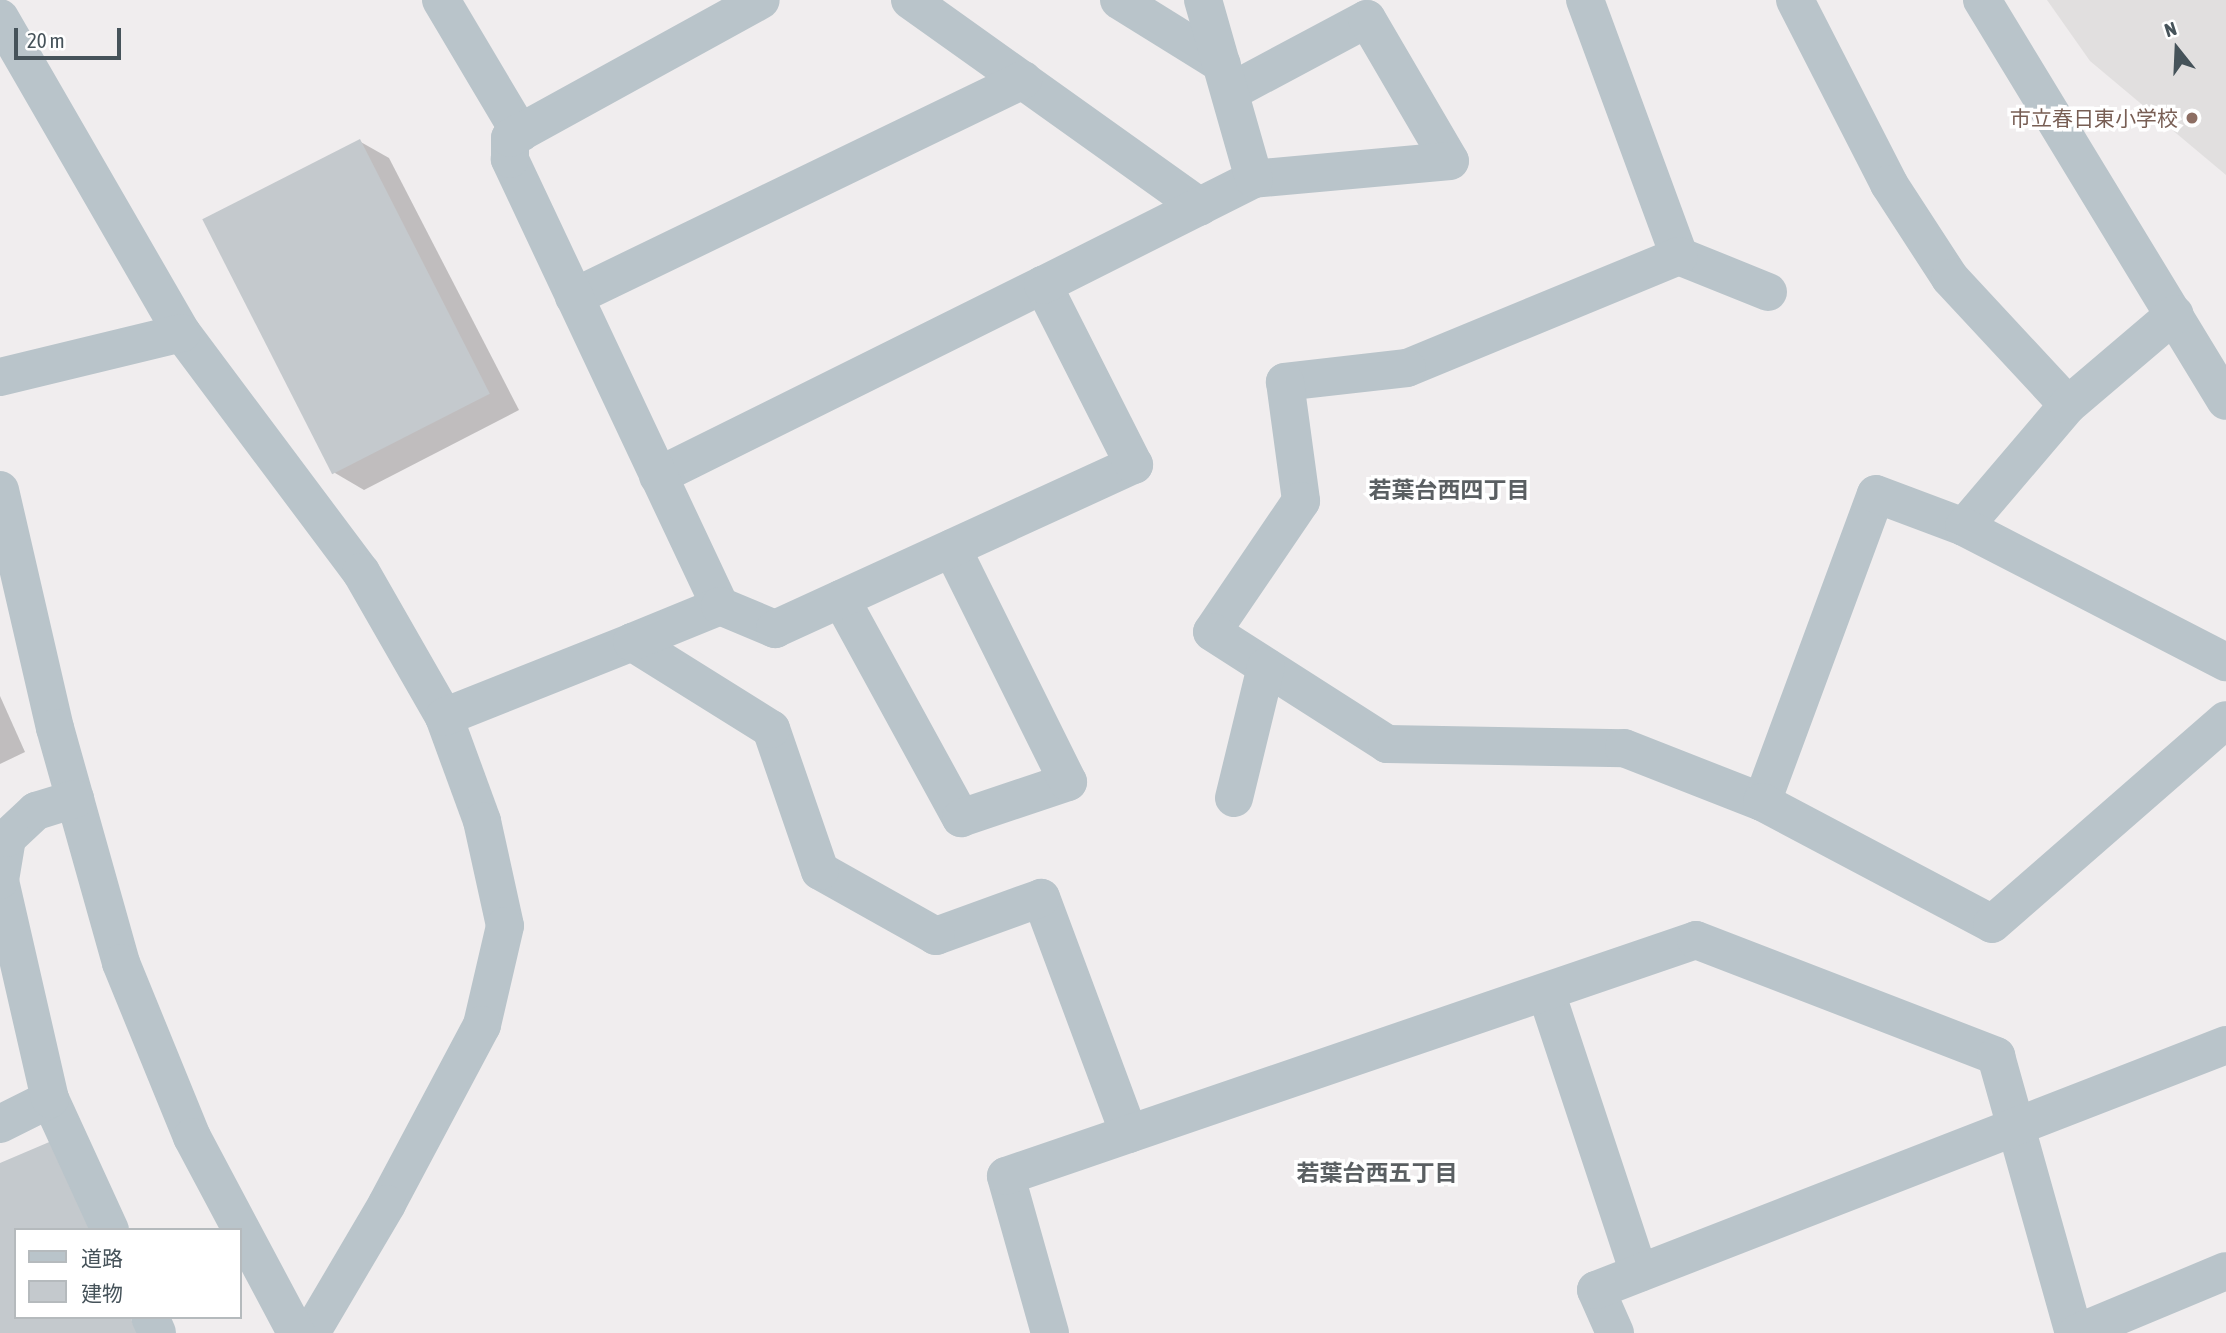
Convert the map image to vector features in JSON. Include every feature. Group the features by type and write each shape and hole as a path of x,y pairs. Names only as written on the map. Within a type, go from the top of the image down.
{"street":[{"path":"441,0 520,133"},
{"path":"761,0 510,138 510,159 720,606 775,629 1134,465 1043,285"},
{"path":"910,0 1200,207"},
{"path":"1119,0 1226,78"},
{"path":"1203,0 1254,179"},
{"path":"1585,0 1679,256"},
{"path":"1795,0 1889,184 1950,278 2068,405"},
{"path":"1982,0 2226,401"},
{"path":"0,18 182,333 361,572 443,717 482,821 505,926 482,1025 387,1204 311,1333"},
{"path":"658,477 1254,179 1450,161 1367,19 1226,78"},
{"path":"574,298 1023,80"},
{"path":"1768,292 1679,256 1407,368 1285,382 1301,501 1212,632 1387,744 1623,748 1762,802 1992,924 2226,720"},
{"path":"1964,527 2068,405 2175,314"},
{"path":"0,377 182,333"},
{"path":"0,490 55,728 121,963 192,1137 240,1228"},
{"path":"1762,802 1876,495 1964,527 2226,662"},
{"path":"841,599 961,818 1068,782 952,548"},
{"path":"443,717 720,606"},
{"path":"632,642 771,729 820,871 936,936 1041,898 1129,1134"},
{"path":"1234,798 1266,667"},
{"path":"75,799 18,814 7,838 0,880 50,1098 109,1228"},
{"path":"1050,1333 1006,1176 1696,940 1996,1056 2076,1333 2226,1272"},
{"path":"1546,992 1639,1273"},
{"path":"1615,1333 1596,1290 2226,1045"},
{"path":"0,1124 50,1098"},
{"path":"242,1231 296,1333"}],"shaded area":[{"name":"市立春日東小学校","path":"2047,0 2226,0 2226,175 2090,61"}],"building":[{"path":"360,139 490,394 332,474 202,219"},
{"path":"54,1140 92,1228 14,1228 14,1319 131,1319 137,1333 0,1333 0,1163"}],"place":[{"name":"市立春日東小学校","path":"2192,118"}],"district":[{"name":"若葉台西四丁目","path":"1449,490"},
{"name":"若葉台西五丁目","path":"1377,1173"}]}
